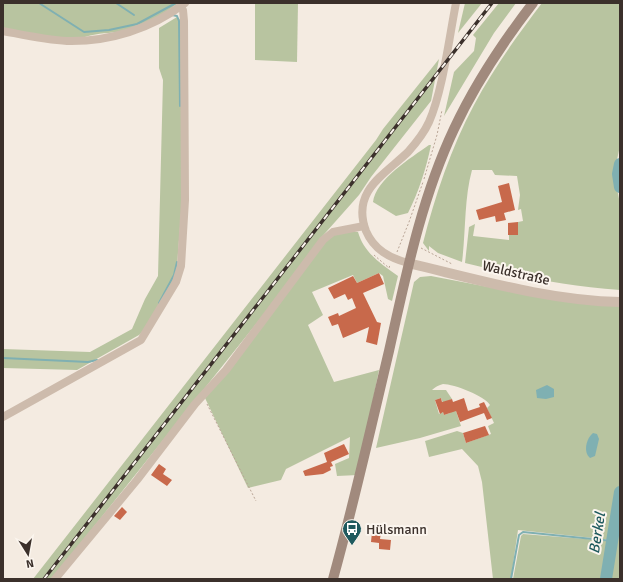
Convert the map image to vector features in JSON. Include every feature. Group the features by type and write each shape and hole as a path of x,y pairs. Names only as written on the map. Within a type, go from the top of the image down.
{"main road":[{"path":"333,579 357,492 408,263 429,192 454,129 468,101 491,61 533,3"}],"street":[{"path":"408,263 393,259 379,250 369,237 364,226 363,207 371,185 411,149 420,138 430,120 440,85 456,3"},
{"path":"3,31 55,40 95,39 139,29 183,5 185,200 181,266 176,282 141,340 3,418"},
{"path":"55,579 137,480 202,397 226,370 323,240 333,232 364,226"},
{"name":"Waldstraße","path":"408,263 554,296 582,300 620,302"}],"path":[{"path":"404,236 430,162"},
{"path":"420,248 452,265"},
{"path":"202,397 256,501"}],"green space":[{"path":"3,3 179,3 152,22 142,27 126,31 91,35 76,41 3,31"},
{"path":"255,3 298,3 297,62 255,60"},
{"path":"465,3 482,3 458,33"},
{"path":"499,3 516,3 494,33 444,116 454,72 474,51 476,38 473,35"},
{"path":"542,3 620,3 620,146 614,173 620,204 620,290 542,280 465,263 469,227 475,224 473,236 509,240 509,235 518,234 518,222 523,221 521,209 518,210 520,195 517,176 495,175 492,170 472,170 466,204 462,262 438,253 429,246 429,251 423,243 444,172 466,121 497,66"},
{"path":"177,17 182,21 185,162 176,279 150,326 139,335 77,370 3,368 3,349 90,352 132,329 145,299 158,276 163,80 159,68 159,28"},
{"path":"439,59 431,101 371,177 359,195 319,240 308,259 52,579 33,579 376,140 383,129"},
{"path":"431,145 419,188 408,213 396,216 373,202 380,185 387,177"},
{"path":"351,231 358,232 364,246 369,252 379,262 398,276 392,301 388,299 383,276 379,273 357,283 353,275 312,292 323,315 308,325 334,382 379,370 358,475 337,476 335,464 349,458 350,437 286,469 281,480 248,488 205,398 324,242 334,235"},
{"path":"431,276 499,289 620,306 620,485 612,540 518,530 511,578 493,579 482,482 478,466 462,449 429,457 425,441 457,431 463,433 466,443 491,434 488,426 494,423 487,408 490,405 482,398 469,391 443,384 432,390 446,390 452,399 443,403 441,398 435,400 439,414 443,412 444,415 450,413 455,408 461,426 420,438 376,448 414,282 420,277"},
{"path":"620,499 620,579 608,579"},
{"path":"523,534 611,541 605,579 513,579 521,536"}],"water":[{"path":"547,385 554,389 554,397 546,399 537,398 536,390"},
{"path":"593,433 597,434 599,439 595,456 590,458 586,446"}],"building":[{"path":"509,183 515,210 504,213 506,220 496,222 495,216 479,220 476,210 502,202 498,186"},
{"path":"518,222 518,235 508,235 508,223"},
{"path":"379,273 384,284 363,293 377,322 381,323 377,345 366,342 369,327 343,338 338,324 332,326 328,317 338,313 339,316 356,308 352,298 348,300 345,294 334,299 328,288 353,276 357,283"},
{"path":"441,398 442,402 452,399 453,402 464,398 468,411 480,407 479,404 484,402 492,418 487,420 484,413 460,422 456,411 444,415 443,412 440,414 435,400"},
{"path":"485,426 489,435 466,443 463,433"},
{"path":"344,444 349,454 331,462 333,466 330,467 331,470 323,474 305,476 303,471 327,462 324,453"},
{"path":"159,464 166,469 163,474 172,480 167,486 151,475"},
{"path":"122,507 127,512 120,520 114,516"},
{"path":"372,532 381,532 380,539 391,540 390,550 379,549 379,543 371,542"}],"waterway":[{"path":"39,3 84,32 109,30 137,24 176,3"},
{"path":"116,3 134,15"},
{"path":"172,15 177,16 179,21 180,106"},
{"name":"Berkel","path":"620,164 618,174 620,187"},
{"path":"159,303 174,275 177,262"},
{"path":"3,358 88,362 97,360"},
{"name":"Berkel","path":"606,579 620,492"},
{"path":"511,579 519,535 523,532 613,541"}],"railway":[{"path":"44,579 492,3"}],"place":[{"name":"Hülsmann","path":"352,546"}]}
